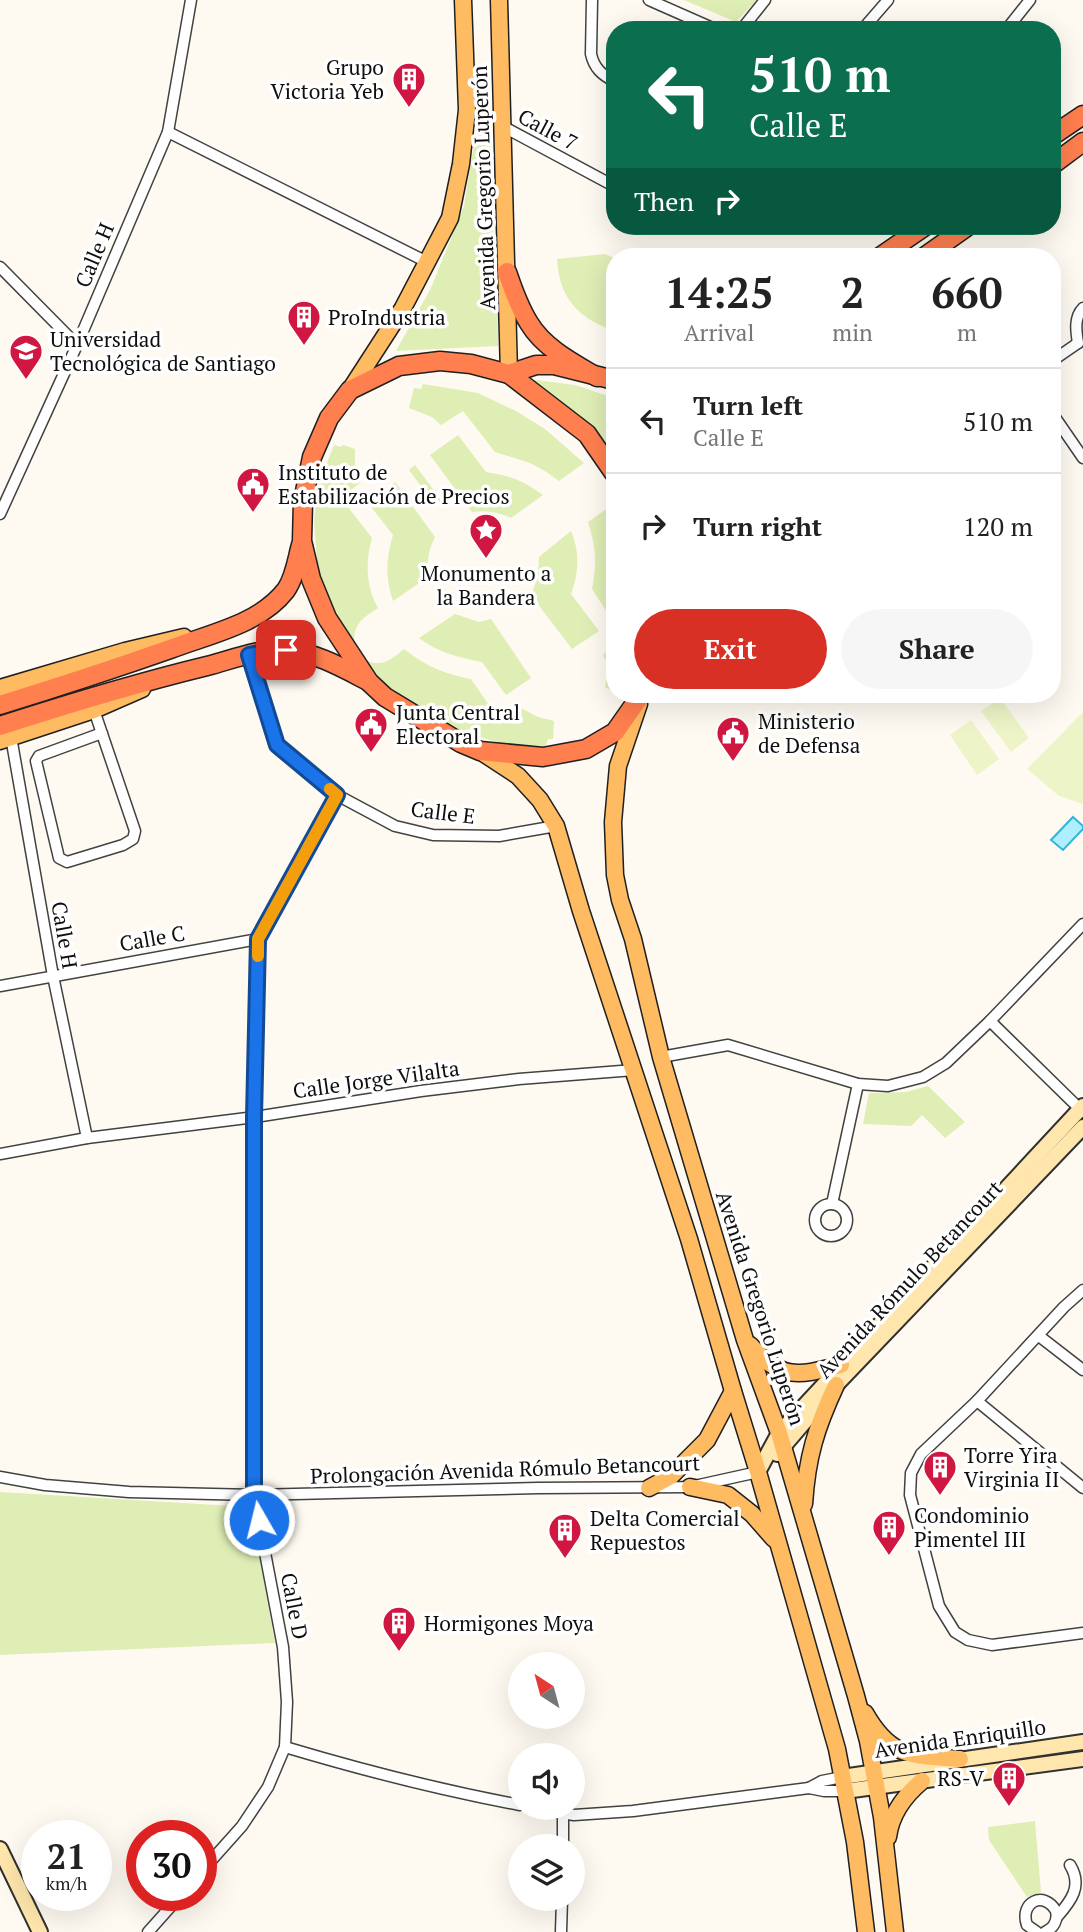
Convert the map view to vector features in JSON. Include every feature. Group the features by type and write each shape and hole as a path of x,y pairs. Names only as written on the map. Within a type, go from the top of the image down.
{"highway":[{"path":"1061,130 1083,115"},
{"path":"1061,158 1083,142"},
{"path":"940,248 957,235"},
{"path":"507,272 530,325 562,356 606,379"},
{"path":"0,705 237,624 273,602 286,589 293,575 302,541 303,501 312,457 329,418 350,390 399,366 440,361 471,364 509,374 587,434 606,461"},
{"path":"509,374 536,365 554,365 606,379"},
{"path":"302,541 311,579 327,618 369,682 384,697 461,743 480,751 543,757 586,749 615,732 636,703"},
{"path":"4,735 59,706 274,650 303,653 329,662 369,682"}],"main road":[{"name":"Avenida Gregorio Luperón","path":"350,390 397,318 450,218 461,164 467,110 463,0"},
{"name":"Avenida Gregorio Luperón","path":"499,0 509,374"},
{"path":"0,688 125,651 237,624"},
{"path":"4,735 94,710 179,673"},
{"name":"Avenida Gregorio Luperón","path":"639,703 618,766 612,822 615,875 661,1057 745,1340 781,1441 856,1696 887,1850 895,1932"},
{"path":"480,751 518,776 540,800 556,826 688,1239 830,1724 844,1784 866,1932"},
{"name":"Avenida Rómulo Betancourt","path":"758,1472 841,1365 1082,1109"},
{"name":"Avenida Rómulo Betancourt","path":"781,1441 1083,1127"},
{"path":"745,1340 765,1361 783,1371 807,1374 841,1365"},
{"path":"804,1517 805,1482 811,1449 820,1420 836,1385"},
{"path":"649,1488 671,1476 707,1440 733,1391"},
{"path":"758,1472 777,1470 789,1479 796,1491"},
{"path":"690,1487 728,1495 752,1514 776,1542"},
{"path":"856,1696 888,1744 911,1755 960,1759"},
{"name":"Avenida Enriquillo","path":"844,1784 876,1788 922,1781 1055,1754 1083,1742"},
{"name":"Avenida Enriquillo","path":"844,1784 873,1771 960,1759 1055,1754 1083,1759"},
{"path":"887,1850 893,1815 901,1802 922,1781"},
{"path":"0,1849 40,1932"}],"street":[{"name":"Calle H","path":"0,514 168,132 191,0"},
{"path":"592,0 591,54 600,72 606,76"},
{"path":"649,0 697,21"},
{"path":"748,21 765,0"},
{"path":"872,21 888,0"},
{"path":"1013,21 1030,0"},
{"name":"Calle 7","path":"502,126 606,182"},
{"path":"168,132 427,261"},
{"path":"0,267 76,345"},
{"path":"1061,356 1081,344 1077,320 1083,308"},
{"path":"1061,426 1083,458"},
{"name":"Calle E","path":"249,655 277,745 337,795 396,826 433,835 499,836 556,826"},
{"path":"94,710 102,733 135,831 133,839 123,845 66,862 59,858 36,761 39,756 102,733"},
{"name":"Calle H","path":"4,735 87,1139"},
{"name":"Calle D","path":"217,1853 249,1816 268,1787 285,1747 287,1702 283,1647 254,1495 254,1117 258,939 337,795"},
{"path":"661,1057 728,1045 858,1084 888,1086 923,1077 946,1063 990,1021 1083,924"},
{"name":"Calle C","path":"0,986 258,939"},
{"path":"990,1021 1082,1109"},
{"name":"Calle Jorge Vilalta","path":"0,1154 421,1091 634,1070"},
{"path":"832,1204 858,1084"},
{"path":"1083,1290 921,1454 911,1473 910,1495 939,1606 955,1632 968,1640 992,1645 1083,1633"},
{"path":"1039,1336 1083,1370"},
{"path":"976,1401 1083,1488"},
{"name":"Prolongación Avenida Rómulo Betancourt","path":"0,1477 46,1485 129,1493 254,1495 690,1487 758,1472"},
{"path":"285,1747 413,1782 508,1802"},
{"path":"809,1788 822,1781 844,1784"},
{"path":"585,1813 633,1811 809,1788 824,1791 844,1784"},
{"path":"1054,1927 1079,1892 1079,1879 1070,1866"},
{"path":"1037,1932 1030,1928 1025,1920 1026,1910 1033,1902 1044,1900 1053,1906 1054,1927"},
{"path":"148,1932 167,1911"},
{"path":"561,1932 562,1911"}],"green space":[{"path":"684,0 757,0 737,21"},
{"path":"490,115 491,206 497,271 498,346 396,351 431,288 464,206 478,119"},
{"path":"606,254 606,328 590,320 573,305 562,285 557,259"},
{"path":"529,379 575,385 606,395 605,445"},
{"path":"423,384 478,393 516,411 545,429 584,463 559,481 530,463 495,452 463,411 441,425 432,417 409,408 414,388 421,389"},
{"path":"458,435 486,472 516,479 543,495 511,518 492,512 472,512 430,455"},
{"path":"334,445 355,449 355,470 361,482 341,498 372,538 368,574 378,608 362,620 356,629 354,637 358,652 376,663 388,661 404,649 436,668 471,679 500,721 521,708 538,717 554,721 553,739 548,739 545,748 500,743 456,730 418,712 388,687 360,658 331,611 317,561 314,523 317,488"},
{"path":"415,465 441,500 435,505 409,470"},
{"path":"395,482 435,537 428,556 428,577 393,601 387,568 393,535 368,503"},
{"path":"606,509 606,611 592,589 595,555 588,522"},
{"path":"571,531 577,562 576,579 571,594 599,631 572,649 531,595 538,577 539,557"},
{"path":"455,614 479,622 491,619 531,678 506,695 482,662 441,651 419,638"},
{"path":"993,703 1004,703 1029,738 1011,752 981,711"},
{"path":"1083,712 1083,804 1059,796 1027,769"},
{"path":"971,720 999,759 977,775 950,735"},
{"path":"928,1086 965,1122 945,1138 922,1115 911,1126 863,1124 869,1093 906,1092"},
{"path":"0,1492 250,1507 275,1643 0,1655"},
{"path":"1035,1821 1041,1892 1027,1897 989,1840 988,1827"}],"water":[{"path":"1073,817 1083,829 1063,850 1051,840"}],"slow traffic":[{"path":"258,956 258,939 337,795 330,789"}],"place":[{"name":"Grupo Victoria Yeb","path":"409,109"},
{"name":"ProIndustria","path":"304,347"},
{"name":"Universidad Tecnológica de Santiago","path":"26,381"},
{"name":"Instituto de Estabilización de Precios","path":"253,514"},
{"name":"Monumento a la Bandera","path":"486,560"},
{"name":"Junta Central Electoral","path":"371,754"},
{"name":"Ministerio de Defensa","path":"733,763"},
{"name":"Torre Yira Virginia II","path":"940,1497"},
{"name":"Condominio Pimentel III","path":"889,1557"},
{"name":"Delta Comercial Repuestos","path":"565,1560"},
{"name":"Hormigones Moya","path":"399,1653"},
{"name":"RS-V","path":"1009,1808"}],"route":[{"path":"259,1520 254,1495 254,1117 258,939 337,795 277,745 249,655 286,650"}]}
